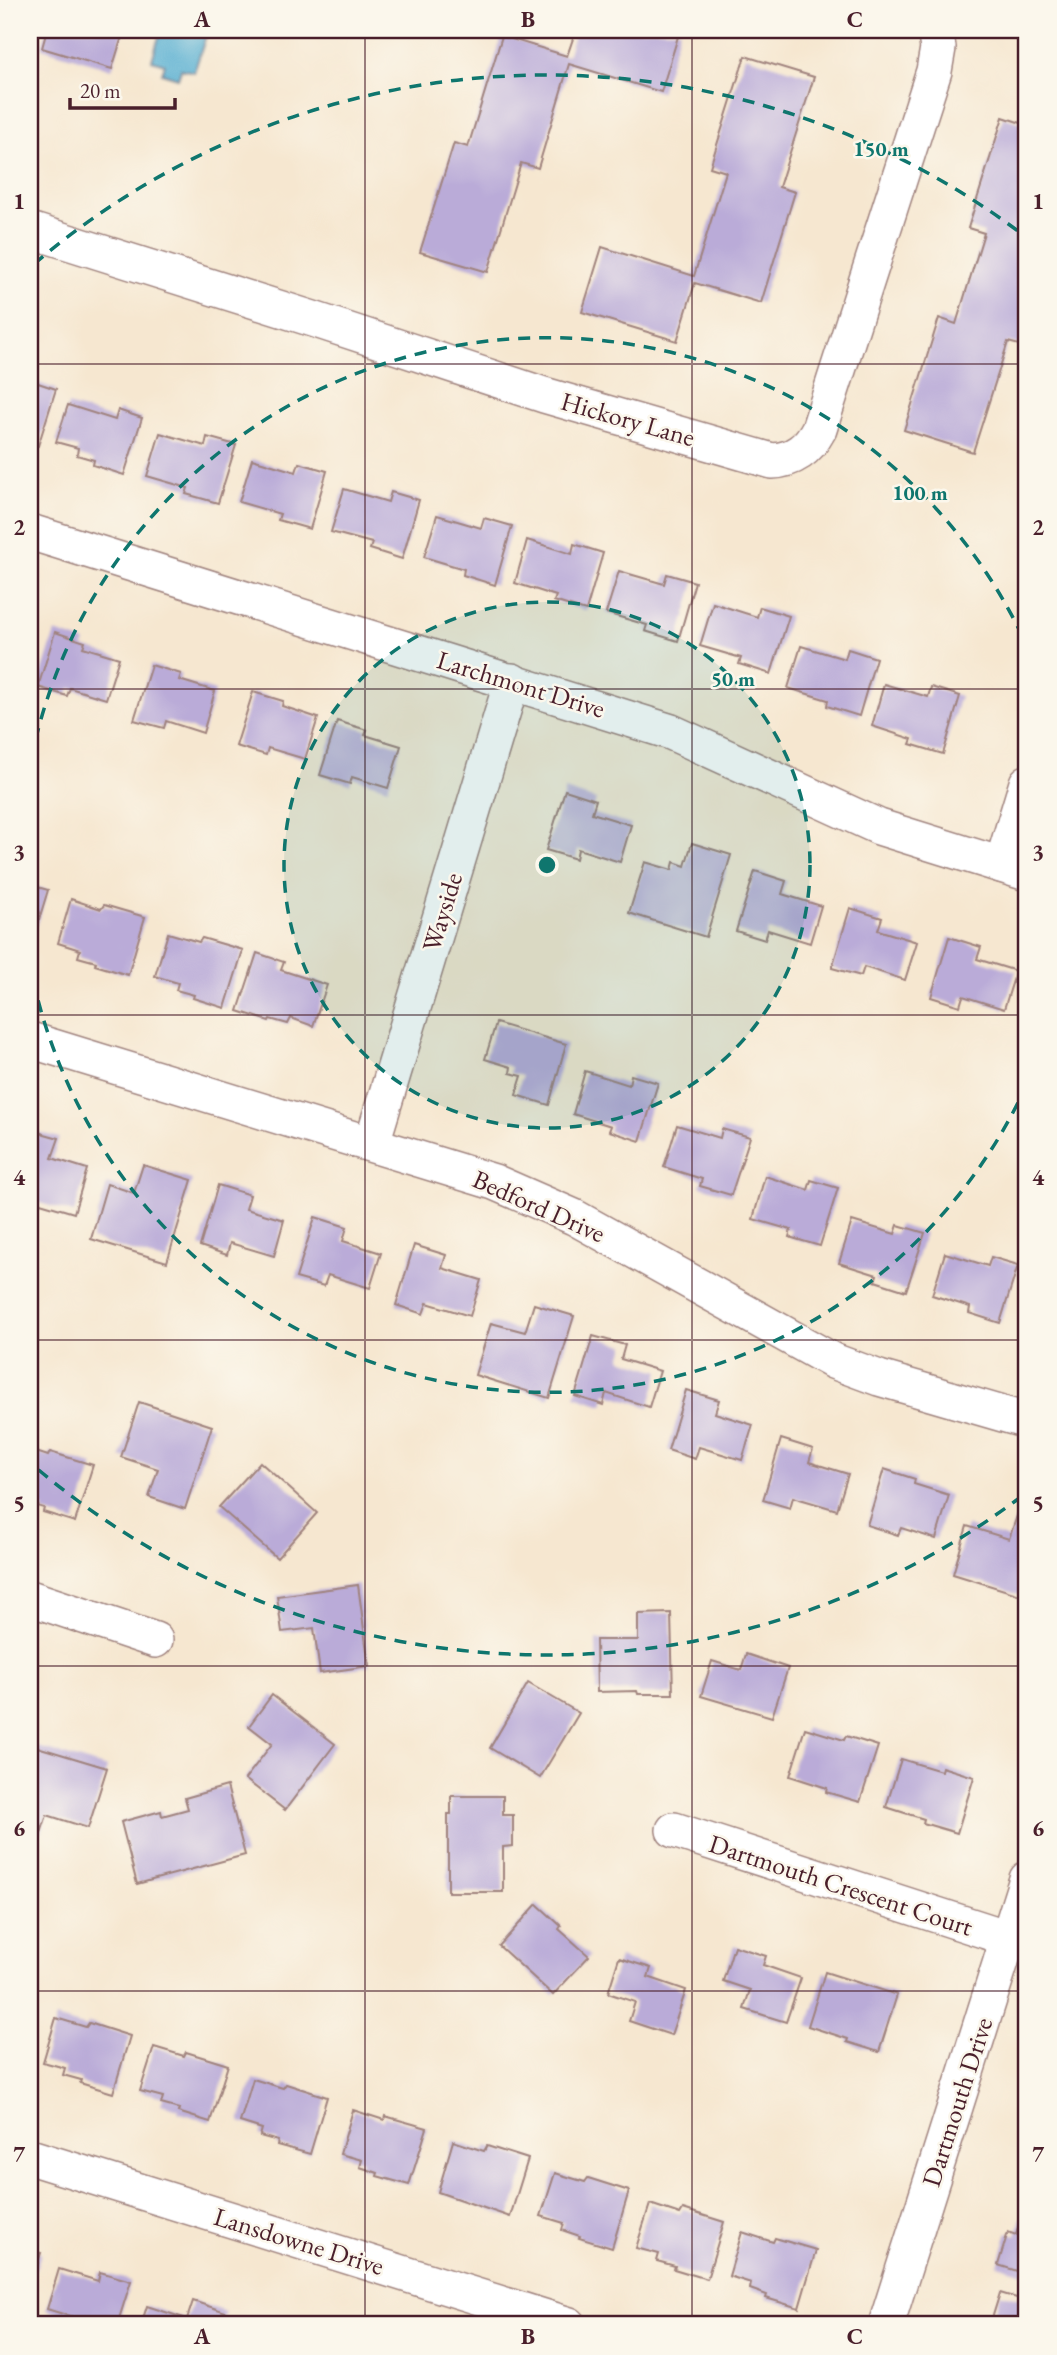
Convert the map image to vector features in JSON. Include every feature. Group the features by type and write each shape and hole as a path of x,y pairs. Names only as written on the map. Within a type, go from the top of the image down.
{"street":[{"name":"Hickory Lane","path":"30,230 544,395 772,461 783,460 798,454 812,442 819,429 934,71 938,48 935,30"},
{"name":"Larchmont Drive","path":"30,532 671,732 879,827 1014,869"},
{"name":"Wayside","path":"372,1143 512,681"},
{"path":"1014,869 1027,783"},
{"name":"Bedford Drive","path":"30,1040 494,1182 574,1217 833,1361 879,1378 1027,1421"},
{"path":"30,1598 155,1640"},
{"name":"Dartmouth Crescent Court","path":"674,1830 1009,1938"},
{"name":"Dartmouth Drive","path":"886,2325 1027,1879"},
{"name":"Lansdowne Drive","path":"30,2157 569,2325"}],"water":[{"path":"161,30 208,30 194,72 181,69 178,78 162,73 165,64 152,60"}],"building":[{"path":"47,30 124,30 112,69 42,48"},
{"path":"576,30 680,30 661,92 569,64 538,168 521,163 488,272 420,252 454,143 468,147 502,36 567,56"},
{"path":"745,56 814,77 779,187 795,192 761,303 695,283 677,341 582,312 602,247 694,276 726,172 710,167"},
{"path":"1003,117 1027,125 1027,333 1023,346 1008,342 973,452 904,430 939,318 956,324 984,233 968,228"},
{"path":"32,381 56,389 38,446 30,443"},
{"path":"68,405 115,420 118,410 142,418 124,475 93,465 94,460 77,455 78,448 56,442"},
{"path":"160,433 205,446 207,437 236,445 218,503 186,494 188,488 147,476"},
{"path":"252,459 296,472 299,463 327,471 310,529 278,520 280,514 239,502"},
{"path":"344,489 388,502 391,492 419,500 402,559 370,549 372,543 331,532"},
{"path":"437,515 481,528 484,518 512,526 495,585 463,575 464,569 424,557"},
{"path":"527,540 572,554 574,544 603,553 586,611 554,601 556,596 515,583"},
{"path":"619,571 664,584 667,574 695,582 678,641 645,631 647,625 606,613"},
{"path":"713,603 757,617 760,607 789,616 771,674 739,664 741,658 700,646"},
{"path":"55,632 85,642 83,647 119,658 106,699 70,688 67,696 38,687"},
{"path":"801,646 845,659 848,649 876,658 859,716 827,706 828,700 788,688"},
{"path":"151,665 181,674 179,680 215,691 203,733 166,721 164,728 134,720"},
{"path":"884,684 928,697 931,687 960,696 943,754 910,744 912,739 872,726"},
{"path":"253,692 283,701 282,706 318,718 305,759 268,748 266,755 236,746"},
{"path":"337,721 367,730 365,735 401,746 388,788 352,777 350,784 320,775"},
{"path":"565,790 596,800 592,813 631,825 620,862 578,849 576,859 546,850"},
{"path":"692,843 731,855 706,937 629,913 645,862 672,870 674,862 685,866"},
{"path":"755,871 786,881 782,894 821,906 810,943 768,930 765,940 736,931"},
{"path":"30,885 48,890 30,949"},
{"path":"71,899 101,909 104,905 145,917 128,975 95,965 96,962 78,957 80,950 58,943"},
{"path":"850,908 882,918 878,930 917,942 905,980 864,967 861,976 832,968"},
{"path":"168,933 199,942 202,938 243,950 225,1008 193,998 194,995 176,990 178,983 155,976"},
{"path":"949,937 981,947 977,959 1016,971 1004,1009 963,996 960,1006 931,997"},
{"path":"257,953 284,962 281,970 327,985 313,1026 291,1018 288,1024 270,1019 269,1021 238,1011"},
{"path":"496,1023 566,1044 549,1105 516,1095 522,1076 510,1073 511,1067 485,1059"},
{"path":"585,1071 629,1085 631,1075 658,1083 640,1141 609,1131 611,1126 573,1114"},
{"path":"677,1125 720,1138 722,1129 750,1137 731,1195 700,1186 702,1179 664,1167"},
{"path":"30,1130 59,1138 52,1158 87,1169 74,1213 30,1200"},
{"path":"143,1165 192,1180 167,1262 91,1239 107,1184 134,1193"},
{"path":"765,1176 808,1190 811,1180 838,1188 820,1246 789,1237 791,1230 753,1219"},
{"path":"218,1185 250,1195 246,1209 284,1220 274,1256 230,1243 227,1255 200,1246"},
{"path":"315,1217 347,1227 343,1241 381,1253 370,1288 328,1275 324,1286 296,1278"},
{"path":"852,1221 895,1234 898,1225 925,1233 906,1291 875,1281 877,1275 839,1263"},
{"path":"414,1245 446,1255 442,1268 481,1280 470,1316 427,1303 423,1314 396,1305"},
{"path":"945,1253 988,1266 991,1257 1018,1265 1000,1323 969,1313 970,1307 932,1295"},
{"path":"534,1304 574,1316 549,1398 475,1375 491,1323 525,1332"},
{"path":"593,1336 625,1345 621,1359 660,1371 649,1407 606,1393 603,1405 575,1396"},
{"path":"686,1390 719,1400 715,1413 753,1425 742,1460 699,1447 695,1459 668,1450"},
{"path":"139,1402 212,1426 185,1509 149,1497 158,1469 121,1457"},
{"path":"781,1439 813,1449 809,1462 848,1474 837,1510 793,1497 790,1508 763,1500"},
{"path":"30,1450 48,1456 50,1452 93,1465 75,1522 43,1512 44,1508 30,1504"},
{"path":"260,1462 317,1513 277,1558 219,1507"},
{"path":"884,1469 915,1479 914,1484 949,1495 936,1539 901,1528 898,1535 867,1525"},
{"path":"1019,1510 1027,1513 1027,1597 953,1574 967,1526 1009,1539"},
{"path":"358,1585 369,1666 320,1673 314,1628 282,1632 277,1596"},
{"path":"671,1613 673,1694 597,1692 596,1640 638,1640 638,1614"},
{"path":"746,1654 788,1668 772,1717 701,1696 712,1661 741,1670"},
{"path":"528,1683 579,1713 540,1778 490,1748"},
{"path":"272,1695 335,1744 285,1810 245,1779 272,1744 249,1726"},
{"path":"805,1728 844,1740 846,1736 878,1746 860,1802 826,1792 827,1788 790,1776"},
{"path":"34,1746 107,1768 88,1828 47,1815 41,1833 30,1830 30,1759"},
{"path":"901,1759 974,1777 957,1833 923,1823 924,1819 886,1807"},
{"path":"227,1786 245,1855 137,1884 121,1822 161,1811 162,1816 188,1809 185,1798"},
{"path":"451,1796 503,1796 503,1815 513,1815 513,1846 503,1847 503,1892 448,1892 448,1814 451,1814"},
{"path":"537,1904 561,1926 559,1929 589,1956 553,1995 499,1946"},
{"path":"734,1946 766,1956 763,1965 801,1978 786,2022 744,2009 750,1990 723,1981"},
{"path":"619,1958 651,1968 648,1977 686,1990 671,2035 629,2021 635,2002 608,1993"},
{"path":"825,1972 897,1995 879,2052 808,2026"},
{"path":"56,2018 86,2027 89,2023 130,2036 113,2093 80,2083 81,2080 63,2075 65,2068 43,2062"},
{"path":"154,2047 184,2056 186,2052 228,2065 210,2122 161,2104 163,2097 140,2091"},
{"path":"253,2079 283,2088 286,2084 327,2097 310,2154 277,2145 278,2141 260,2136 262,2129 240,2122"},
{"path":"353,2110 384,2120 385,2116 427,2128 409,2185 377,2176 378,2173 360,2167 362,2160 340,2154"},
{"path":"453,2141 484,2151 487,2146 528,2159 510,2217 438,2192"},
{"path":"555,2173 585,2182 588,2178 629,2191 612,2248 579,2238 580,2236 562,2230 564,2223 541,2216"},
{"path":"1027,2199 1027,2274 998,2265 1008,2232 1016,2235"},
{"path":"650,2204 680,2214 683,2209 724,2222 707,2279 674,2269 675,2266 657,2261 659,2254 636,2248"},
{"path":"742,2232 773,2242 775,2238 816,2250 799,2308 766,2298 767,2295 750,2289 751,2283 729,2276"},
{"path":"30,2250 41,2253 30,2287"},
{"path":"59,2269 98,2281 100,2272 131,2281 117,2325 84,2325 86,2321 47,2309"},
{"path":"1000,2293 1027,2301 1027,2325 990,2325"},
{"path":"193,2301 226,2312 221,2325 141,2325 147,2306 187,2319"}]}
